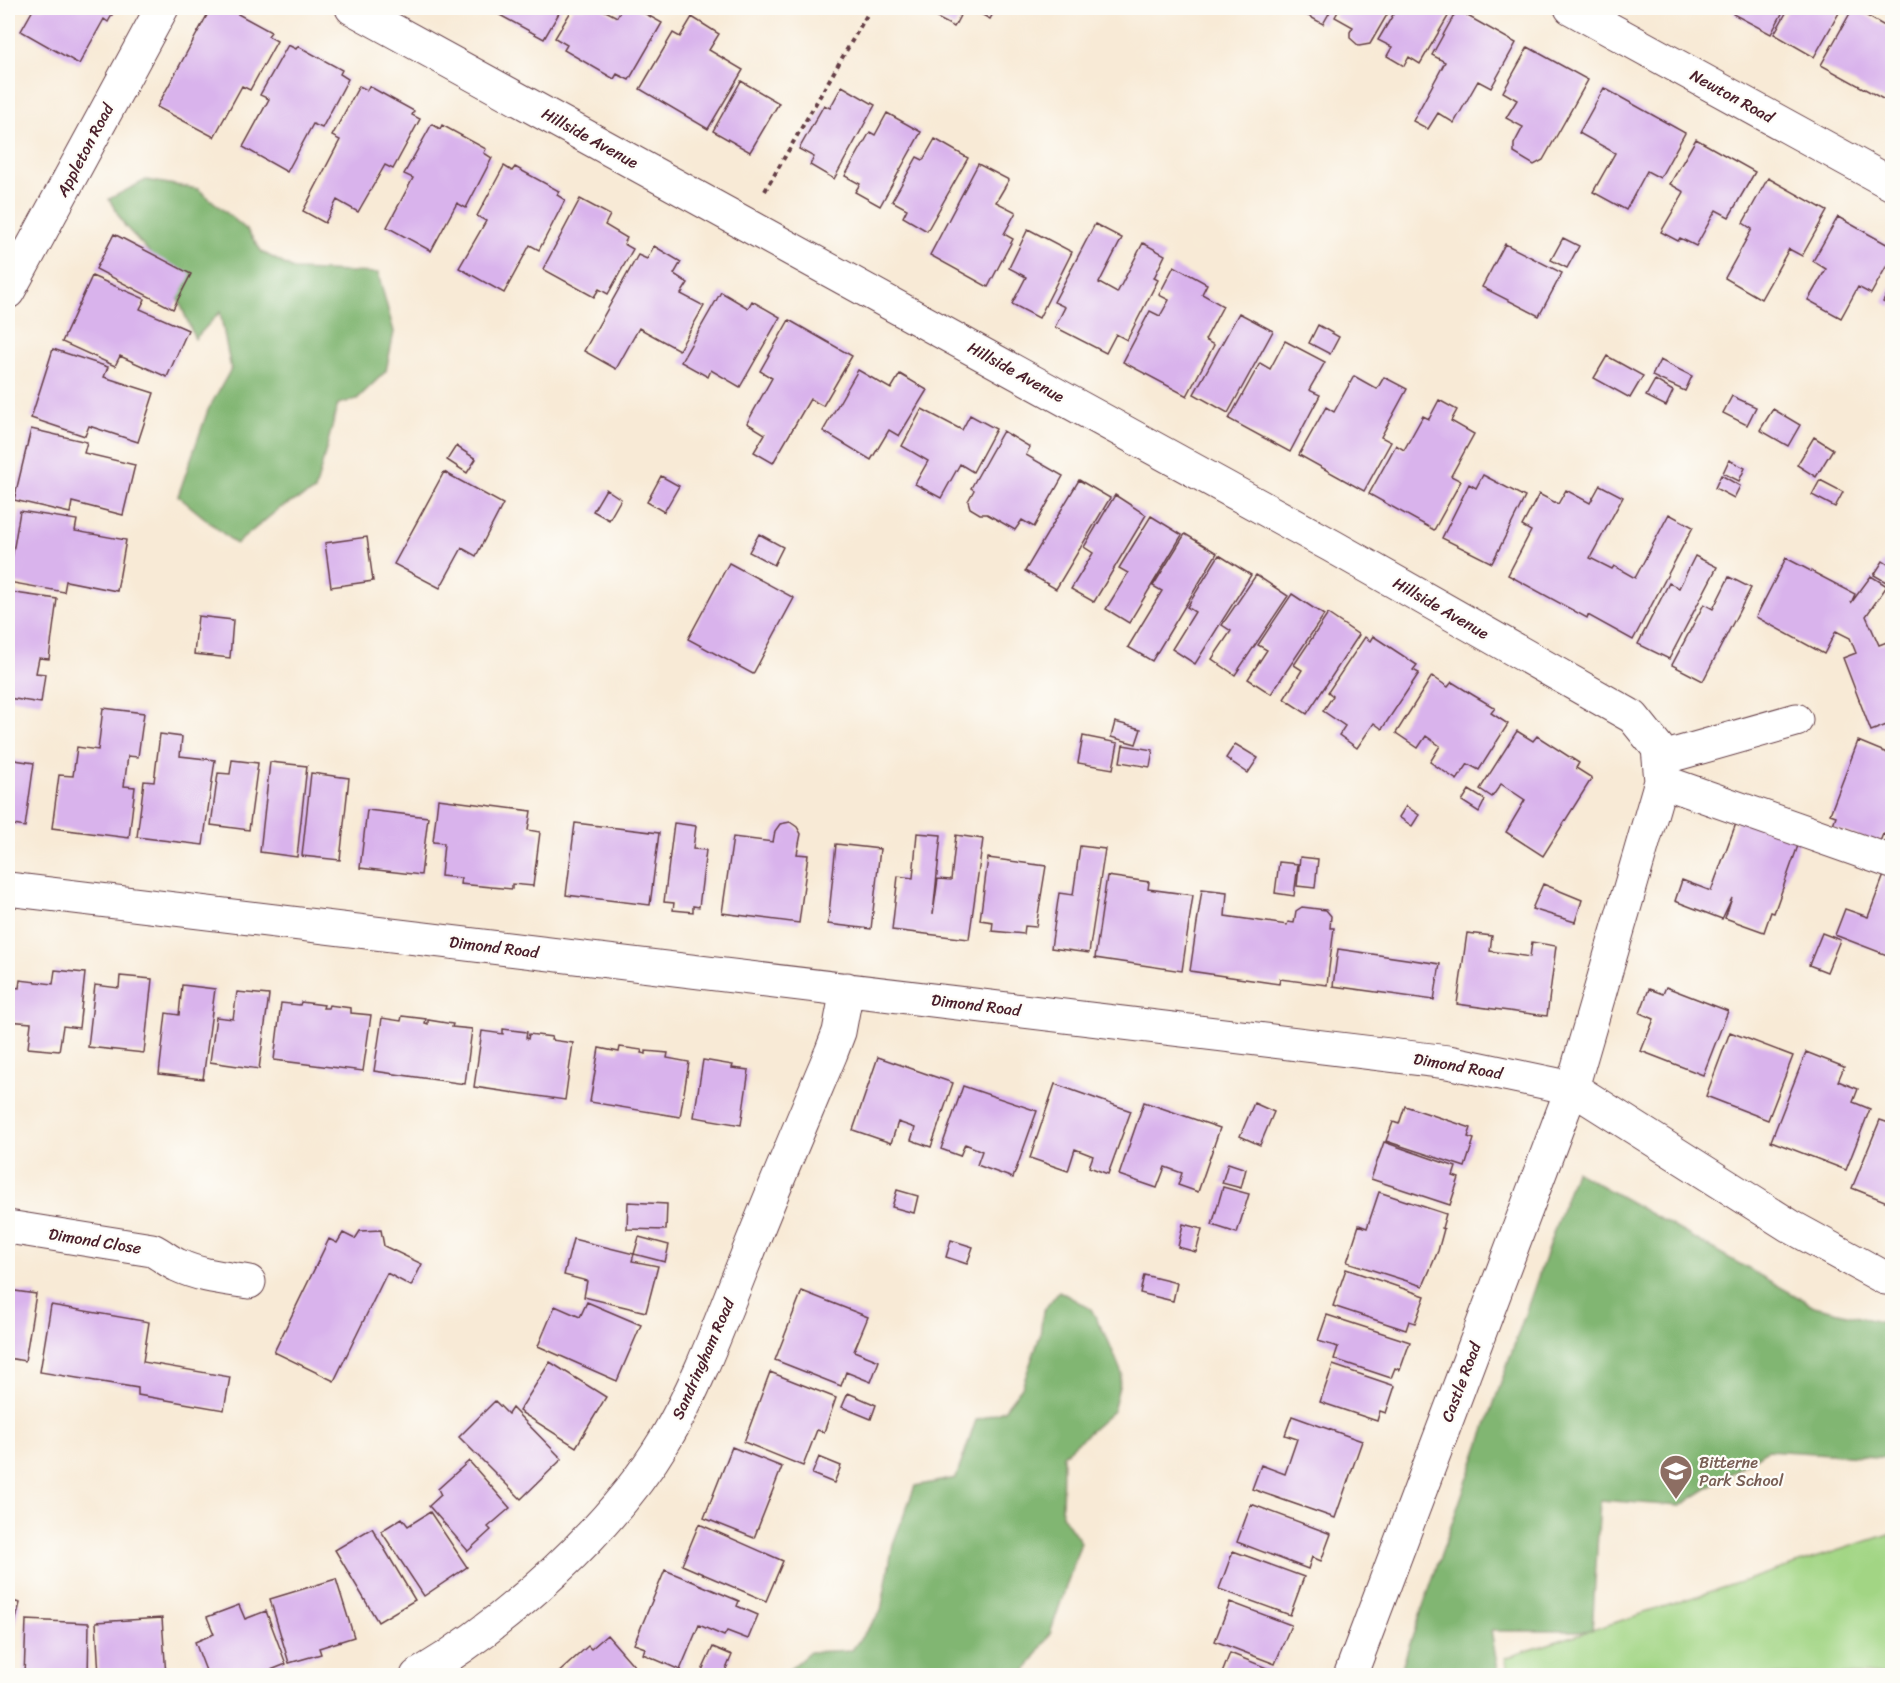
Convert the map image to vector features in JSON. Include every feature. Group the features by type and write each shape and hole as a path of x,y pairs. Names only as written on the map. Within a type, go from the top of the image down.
{"street":[{"name":"Appleton Road","path":"8,292 162,8"},
{"name":"Hillside Avenue","path":"352,8 1342,552 1633,717 1658,748 1660,770"},
{"name":"Newton Road","path":"1571,8 1893,183"},
{"path":"1660,770 1796,720"},
{"path":"1660,770 1893,862"},
{"path":"1572,1088 1660,770"},
{"name":"Dimond Road","path":"8,889 1448,1062 1572,1088 1790,1226 1885,1278 1893,1279"},
{"name":"Sandringham Road","path":"417,1676 503,1616 574,1553 611,1512 664,1441 693,1386 831,1053 839,1032 847,989"},
{"name":"Castle Road","path":"1350,1676 1572,1088"},
{"name":"Dimond Close","path":"8,1227 152,1250 174,1264 193,1272 249,1282"}],"path":[{"path":"746,223 871,8"}],"green space":[{"path":"146,180 198,189 247,230 262,252 295,270 378,273 394,332 386,371 357,399 338,404 315,491 280,508 236,544 178,496 208,410 231,369 220,312 195,339 166,270 125,226 109,199"},
{"name":"Bitterne Park School","path":"1575,1171 1814,1306 1892,1325 1892,1458 1767,1450 1680,1506 1600,1500 1592,1631 1491,1631 1499,1675 1399,1675"},
{"path":"1059,1291 1091,1309 1108,1340 1122,1374 1113,1411 1063,1455 1062,1515 1081,1542 1050,1634 1023,1675 783,1675 810,1652 852,1650 881,1611 893,1544 915,1486 956,1478 976,1420 1004,1410 1022,1387 1040,1336 1043,1311"},
{"path":"1892,1533 1892,1675 1511,1675 1505,1658"}],"building":[{"path":"34,8 116,8 108,22 104,19 79,64 21,31"},
{"path":"211,8 224,11 227,8 271,32 268,36 277,41 250,90 242,86 214,137 157,107"},
{"path":"487,8 562,8 544,39"},
{"path":"573,8 600,8 617,17 622,8 635,8 662,23 629,80 617,74 614,79 564,50 567,45 555,38"},
{"path":"941,8 963,10 954,27 935,17"},
{"path":"974,8 996,8 990,19 973,10"},
{"path":"1294,8 1332,8 1323,24"},
{"path":"1340,8 1391,8 1370,44 1359,46 1350,38 1353,27 1335,17"},
{"path":"1397,8 1453,8 1420,64 1409,57 1404,66 1387,56 1392,47 1378,40"},
{"path":"1736,8 1785,8 1771,34 1733,14"},
{"path":"1789,8 1835,8 1840,11 1814,57 1774,34"},
{"path":"1853,8 1888,28 1892,20 1892,104 1821,65"},
{"path":"1457,10 1516,43 1491,88 1478,81 1454,123 1438,113 1428,129 1413,121 1445,62 1432,55"},
{"path":"692,17 719,34 709,50 743,70 708,129 640,89 673,33 680,37"},
{"path":"288,45 296,49 298,46 342,70 340,74 348,79 322,128 313,124 287,172 243,147 269,99 260,95"},
{"path":"1528,47 1588,80 1543,160 1534,165 1514,153 1514,144 1523,127 1506,118 1517,100 1503,92"},
{"path":"741,81 779,103 750,152 713,131"},
{"path":"359,86 367,90 369,86 414,111 412,115 420,119 393,169 385,165 358,212 337,200 325,223 303,211 340,140 332,136"},
{"path":"842,86 875,105 834,179 810,165 814,157 799,149 824,105 830,108"},
{"path":"1604,88 1685,133 1660,178 1647,171 1626,210 1593,192 1615,153 1579,133"},
{"path":"887,113 921,132 880,206 855,192 860,184 845,176 870,132 875,135"},
{"path":"432,124 440,129 442,125 486,149 484,153 492,158 466,208 457,203 431,251 387,227 413,178 404,174"},
{"path":"935,139 968,158 927,231 903,217 907,209 892,201 917,157 923,160"},
{"path":"1696,139 1755,172 1729,217 1716,210 1696,246 1680,238 1678,241 1661,232 1684,192 1670,184"},
{"path":"978,164 1009,180 996,202 1016,212 1004,234 1013,239 988,287 930,255"},
{"path":"504,166 512,171 515,167 559,191 557,195 565,200 539,250 530,245 504,293 459,268 486,221 477,216"},
{"path":"1768,178 1827,211 1802,256 1789,249 1761,299 1725,278 1752,229 1743,223"},
{"path":"580,199 610,215 605,225 627,238 624,244 633,249 608,294 599,289 594,297 543,269"},
{"path":"1838,217 1892,247 1892,256 1871,294 1858,287 1841,318 1808,300 1826,269 1813,261"},
{"path":"1095,224 1122,238 1099,283 1117,293 1143,243 1165,255 1154,278 1158,280 1127,340 1116,334 1106,353 1055,327 1065,307 1054,302"},
{"path":"1028,229 1072,252 1039,318 1012,304 1026,277 1009,268"},
{"path":"114,234 191,274 173,309 96,269"},
{"path":"1563,238 1579,246 1567,268 1551,260"},
{"path":"1505,244 1562,273 1539,316 1482,287"},
{"path":"654,246 681,262 674,274 688,283 681,294 704,306 679,350 639,328 616,369 584,351 638,255 647,259"},
{"path":"1174,266 1207,284 1202,294 1223,306 1205,340 1214,345 1187,396 1123,362 1150,311 1160,316 1169,300 1159,295"},
{"path":"92,276 145,299 140,309 188,330 167,377 120,356 115,366 62,342"},
{"path":"1892,285 1892,307 1883,302"},
{"path":"721,292 748,308 752,301 780,317 740,387 711,370 708,377 681,362"},
{"path":"1239,313 1273,331 1228,413 1194,394"},
{"path":"789,320 852,356 823,406 810,399 773,463 754,452 765,434 747,423 772,378 760,371"},
{"path":"1318,325 1339,337 1330,354 1309,343"},
{"path":"1285,341 1325,362 1309,390 1320,395 1290,452 1229,419 1260,363 1270,369"},
{"path":"53,349 108,367 104,377 154,393 138,442 89,426 85,436 31,418"},
{"path":"1607,356 1643,376 1630,398 1594,378"},
{"path":"1660,360 1692,376 1685,391 1652,376"},
{"path":"858,370 891,389 900,374 927,390 899,436 889,430 871,460 823,431"},
{"path":"1354,376 1377,389 1384,377 1407,389 1381,437 1391,442 1364,491 1299,455 1326,407 1334,412"},
{"path":"1655,380 1673,391 1666,406 1646,396"},
{"path":"1732,396 1756,407 1747,425 1723,413"},
{"path":"1439,400 1457,410 1451,421 1474,434 1451,476 1461,481 1434,530 1369,494 1396,445 1404,450 1423,416 1429,419"},
{"path":"922,409 962,430 970,415 996,429 973,472 960,464 941,498 915,484 928,461 902,446"},
{"path":"1773,409 1800,425 1788,446 1760,430"},
{"path":"31,429 87,442 84,453 135,465 123,515 72,502 70,513 14,500"},
{"path":"1003,431 1030,447 1026,455 1063,476 1034,527 1022,520 1015,530 987,514 980,514 970,508 968,501 974,490 971,488"},
{"path":"1814,437 1833,449 1816,477 1797,465"},
{"path":"456,446 476,459 467,473 447,460"},
{"path":"1729,460 1745,468 1739,481 1723,473"},
{"path":"444,472 503,504 476,556 462,548 440,588 394,564"},
{"path":"1483,475 1525,497 1492,563 1442,538 1469,484 1476,488"},
{"path":"1721,475 1740,486 1734,498 1715,488"},
{"path":"661,476 679,486 664,512 647,502"},
{"path":"1079,480 1110,498 1056,589 1025,571"},
{"path":"1820,480 1843,492 1835,507 1812,495"},
{"path":"1600,485 1623,497 1590,558 1612,569 1614,566 1635,578 1669,514 1693,527 1633,640 1508,575 1531,531 1522,526 1539,494 1558,504 1566,490 1590,503"},
{"path":"606,489 621,499 609,520 593,511"},
{"path":"1115,495 1146,515 1094,602 1071,589 1093,553 1084,547"},
{"path":"20,511 77,520 75,531 126,540 117,591 66,581 64,592 8,582"},
{"path":"1151,516 1182,535 1129,623 1106,609 1128,573 1119,568"},
{"path":"759,534 783,547 774,565 749,552"},
{"path":"1185,534 1217,553 1152,661 1128,647 1162,591 1153,586"},
{"path":"367,537 373,581 331,587 325,543"},
{"path":"1219,555 1251,575 1195,664 1172,649 1195,612 1187,607"},
{"path":"1695,556 1717,567 1669,659 1638,644 1669,583 1679,588"},
{"path":"1786,558 1855,594 1851,603 1871,576 1887,586 1866,616 1879,645 1892,640 1892,723 1871,731 1843,658 1856,653 1850,638 1836,631 1824,654 1756,617"},
{"path":"1883,561 1892,567 1892,572 1886,582 1874,575"},
{"path":"729,563 794,598 753,674 688,639"},
{"path":"1256,575 1288,596 1235,675 1212,659 1231,631 1222,625"},
{"path":"1729,577 1751,588 1703,681 1672,665 1704,604 1713,609"},
{"path":"8,592 57,599 49,659 39,658 36,673 45,674 41,703 8,698 8,656 13,616 8,616"},
{"path":"1292,594 1324,615 1271,694 1248,679 1267,650 1258,645"},
{"path":"1328,614 1359,635 1307,714 1284,699 1302,670 1294,665"},
{"path":"198,616 233,620 230,658 194,654"},
{"path":"1373,636 1417,665 1413,670 1419,673 1382,729 1374,723 1357,748 1339,735 1345,726 1323,711 1333,696 1328,692 1365,637 1370,641"},
{"path":"1432,676 1448,687 1452,682 1495,708 1491,713 1508,724 1479,770 1468,764 1457,780 1430,762 1440,746 1426,736 1418,748 1396,733"},
{"path":"103,708 144,713 138,757 128,756 124,786 135,787 129,838 52,828 59,775 73,776 77,747 98,750"},
{"path":"1115,722 1141,729 1136,744 1111,737"},
{"path":"1517,731 1533,741 1537,736 1579,763 1576,768 1592,778 1543,856 1506,832 1525,800 1501,784 1492,797 1480,789"},
{"path":"160,734 182,737 180,756 215,760 203,845 137,837 144,781 154,782"},
{"path":"1083,736 1118,743 1113,769 1078,763"},
{"path":"1858,741 1892,755 1892,838 1883,834 1879,844 1832,827 1836,816 1830,814"},
{"path":"1235,744 1258,758 1248,773 1226,758"},
{"path":"1123,745 1153,750 1150,767 1120,762"},
{"path":"8,759 34,763 25,827 8,824"},
{"path":"232,760 258,763 249,830 211,825 218,773 230,774"},
{"path":"270,762 307,766 297,857 260,852"},
{"path":"311,773 349,778 340,860 302,856"},
{"path":"1469,790 1485,800 1479,812 1462,801"},
{"path":"438,799 531,811 528,830 540,832 533,886 512,884 512,889 460,884 461,878 441,876 444,843 433,842"},
{"path":"1406,806 1419,815 1412,826 1399,817"},
{"path":"367,810 428,817 421,875 360,868"},
{"path":"1738,818 1800,840 1774,913 1771,912 1764,932 1725,918 1732,898 1722,919 1675,901 1682,880 1711,891"},
{"path":"790,822 801,834 797,854 808,855 799,923 722,913 733,837 773,842 775,831 780,824"},
{"path":"575,823 659,833 650,905 566,895"},
{"path":"674,823 696,826 693,849 706,850 699,907 693,906 693,912 673,910 674,903 664,902"},
{"path":"917,833 941,835 933,914 938,879 951,880 956,835 983,839 969,939 892,930 898,876 913,878"},
{"path":"836,844 880,849 871,929 828,924"},
{"path":"1080,846 1105,849 1089,953 1051,948 1059,893 1073,895"},
{"path":"1300,857 1318,859 1315,888 1297,886"},
{"path":"988,858 1046,866 1036,927 1025,926 1024,934 992,931 993,922 980,920"},
{"path":"1279,862 1298,864 1294,896 1275,893"},
{"path":"1884,875 1892,879 1892,957 1835,935 1845,909 1868,917"},
{"path":"1107,876 1149,882 1148,889 1193,895 1182,971 1095,958"},
{"path":"1543,884 1582,900 1575,922 1532,909"},
{"path":"1202,889 1227,892 1225,916 1287,925 1288,922 1294,923 1296,911 1302,907 1326,910 1331,916 1330,928 1334,928 1327,985 1280,979 1279,984 1190,971"},
{"path":"1467,933 1492,936 1490,951 1530,957 1532,942 1556,946 1547,1016 1457,1004"},
{"path":"1822,933 1840,940 1827,972 1809,965"},
{"path":"1338,949 1440,964 1434,1000 1333,986"},
{"path":"55,970 85,973 79,1028 63,1026 59,1051 28,1048 31,1023 8,1021 12,987 19,988 20,980 53,984"},
{"path":"120,976 152,979 144,1053 88,1047 95,985 119,988"},
{"path":"182,985 215,989 203,1079 159,1074 166,1013 179,1015"},
{"path":"1666,987 1728,1011 1703,1075 1641,1051 1654,1019 1640,1013 1649,989 1663,994"},
{"path":"237,992 269,995 259,1069 210,1062 216,1017 233,1019"},
{"path":"301,1002 324,1005 323,1008 328,1008 329,1005 351,1008 351,1013 371,1015 363,1071 274,1060 281,1003 300,1005"},
{"path":"402,1016 426,1019 425,1023 428,1024 428,1020 453,1024 452,1027 472,1029 465,1084 374,1071 382,1018 401,1021"},
{"path":"503,1029 527,1032 526,1038 528,1039 529,1034 573,1043 565,1100 474,1087 482,1031 503,1034"},
{"path":"1730,1032 1793,1056 1768,1120 1706,1096"},
{"path":"620,1047 642,1050 641,1053 646,1054 646,1051 668,1053 667,1058 689,1062 680,1117 590,1102 599,1048 619,1052"},
{"path":"1806,1052 1844,1067 1838,1081 1858,1089 1853,1102 1870,1109 1846,1170 1771,1141"},
{"path":"878,1057 953,1083 931,1147 911,1140 915,1128 898,1122 891,1143 853,1130"},
{"path":"703,1060 749,1070 741,1125 694,1117"},
{"path":"1055,1084 1131,1111 1108,1174 1089,1167 1093,1156 1075,1149 1068,1171 1030,1158"},
{"path":"963,1086 1037,1111 1013,1178 977,1165 982,1151 965,1144 960,1156 941,1149"},
{"path":"1144,1102 1220,1128 1198,1192 1178,1185 1182,1173 1165,1167 1157,1188 1119,1175"},
{"path":"1254,1103 1274,1112 1260,1145 1240,1136"},
{"path":"1405,1106 1471,1128 1468,1137 1474,1139 1465,1167 1386,1141 1393,1122 1399,1124"},
{"path":"1880,1120 1892,1124 1887,1138 1892,1140 1892,1204 1852,1188"},
{"path":"1384,1142 1456,1167 1453,1176 1459,1178 1450,1205 1371,1179"},
{"path":"1228,1163 1246,1169 1241,1188 1222,1183"},
{"path":"1223,1187 1249,1194 1237,1233 1212,1225"},
{"path":"897,1190 918,1196 914,1213 892,1207"},
{"path":"1379,1192 1446,1214 1438,1251 1423,1286 1347,1262 1359,1225 1367,1228"},
{"path":"628,1202 667,1204 666,1230 627,1229"},
{"path":"1183,1224 1202,1229 1196,1252 1178,1247"},
{"path":"381,1230 384,1246 422,1264 411,1286 387,1273 334,1381 274,1352 329,1239 337,1243 343,1233 355,1239 360,1231"},
{"path":"639,1237 669,1245 665,1262 634,1254"},
{"path":"573,1239 634,1254 632,1261 658,1266 646,1312 584,1297 587,1281 564,1275"},
{"path":"951,1240 973,1247 967,1264 946,1257"},
{"path":"1346,1269 1425,1296 1415,1323 1409,1321 1406,1330 1333,1306"},
{"path":"1144,1275 1177,1283 1173,1301 1140,1293"},
{"path":"8,1290 36,1294 25,1361 8,1358"},
{"path":"802,1291 868,1317 854,1351 879,1361 871,1382 846,1372 841,1386 775,1360"},
{"path":"587,1302 641,1325 617,1381 538,1346 555,1306 580,1317"},
{"path":"51,1305 149,1322 143,1362 230,1377 224,1410 138,1395 138,1388 40,1372"},
{"path":"1327,1315 1410,1342 1400,1370 1395,1368 1391,1378 1334,1359 1338,1347 1318,1341"},
{"path":"550,1362 606,1397 576,1447 519,1411"},
{"path":"1333,1365 1395,1386 1386,1413 1380,1411 1377,1421 1320,1402"},
{"path":"770,1372 836,1398 824,1432 817,1430 803,1466 744,1442"},
{"path":"848,1393 876,1405 871,1419 842,1407"},
{"path":"495,1401 508,1414 512,1408 562,1459 521,1499 459,1437"},
{"path":"1292,1416 1362,1441 1335,1518 1252,1489 1261,1465 1285,1474 1297,1439 1285,1435"},
{"path":"732,1447 782,1467 754,1538 704,1518"},
{"path":"819,1457 841,1466 834,1483 812,1474"},
{"path":"469,1461 510,1508 488,1527 491,1530 468,1551 429,1506 441,1495 438,1489"},
{"path":"1251,1504 1331,1534 1321,1561 1312,1557 1308,1569 1237,1542"},
{"path":"430,1512 467,1567 424,1596 381,1531 402,1518 408,1526"},
{"path":"699,1524 783,1561 766,1601 682,1565"},
{"path":"372,1528 415,1600 378,1622 335,1550"},
{"path":"1233,1551 1304,1577 1290,1615 1219,1589"},
{"path":"665,1570 739,1601 737,1606 758,1615 748,1639 727,1631 724,1636 699,1625 680,1670 643,1654 645,1648 634,1644"},
{"path":"336,1579 354,1637 319,1648 321,1654 289,1663 270,1599"},
{"path":"8,1600 20,1603 8,1651"},
{"path":"1230,1602 1291,1625 1275,1664 1215,1641"},
{"path":"239,1605 245,1619 266,1611 286,1664 256,1676 208,1676 195,1642 214,1634 207,1617"},
{"path":"162,1618 166,1676 99,1676 96,1622"},
{"path":"26,1620 89,1623 88,1676 24,1676"},
{"path":"607,1635 643,1676 555,1676 588,1646 591,1649"},
{"path":"713,1647 732,1655 723,1676 702,1676 700,1675"},
{"path":"1230,1653 1284,1675 1284,1676 1221,1676"}],"place":[{"name":"Bitterne Park School","path":"1676,1500"}]}
